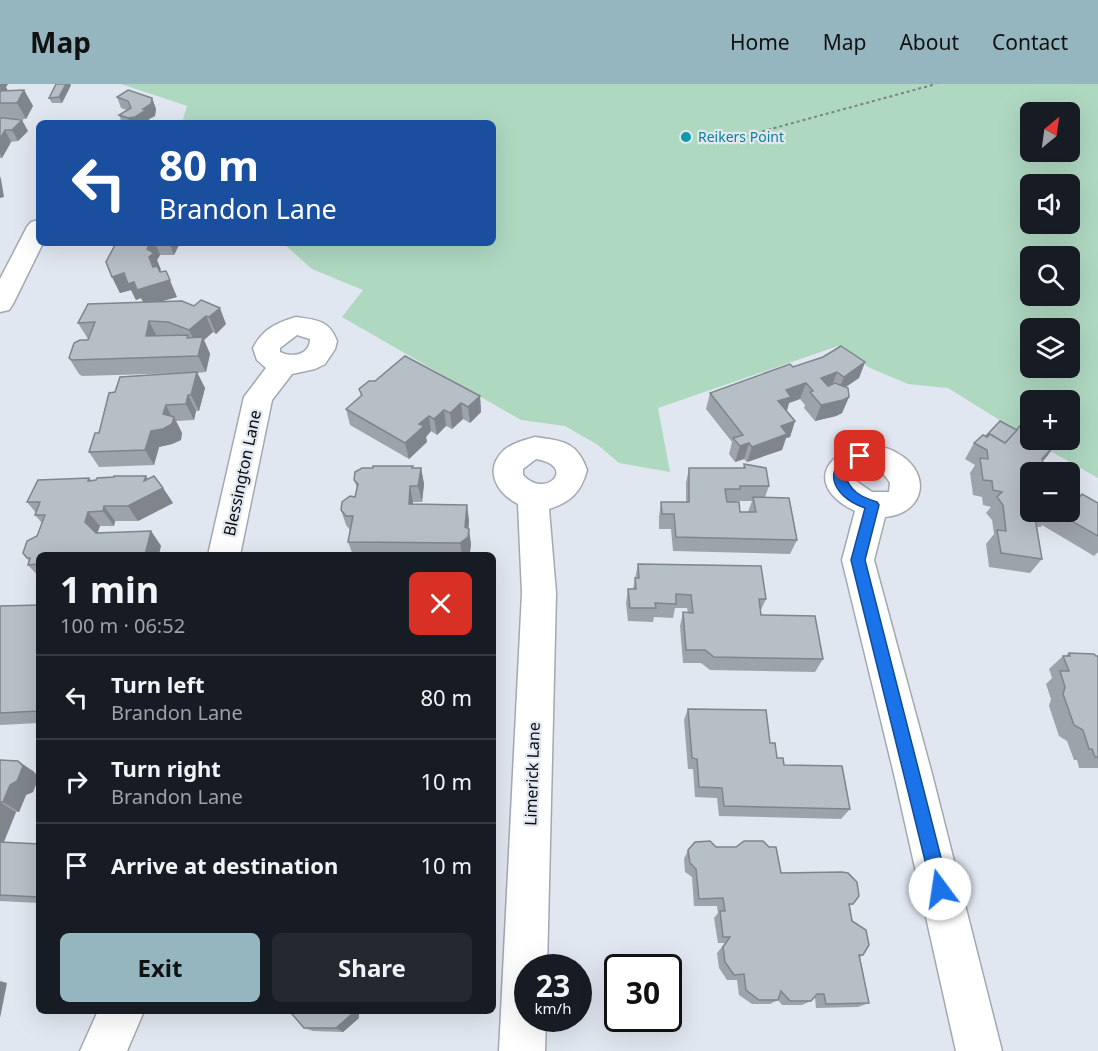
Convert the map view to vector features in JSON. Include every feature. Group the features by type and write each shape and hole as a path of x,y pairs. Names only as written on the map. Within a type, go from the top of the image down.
{"street":[{"path":"0,304 36,233"},
{"name":"Blessington Lane","path":"225,552 258,398 285,364"},
{"name":"Limerick Lane","path":"522,1051 539,593 533,496"},
{"path":"872,505 858,560 913,774 979,1051"},
{"path":"103,1051 121,1014"}],"path":[{"path":"697,139 734,139 936,84"}],"green space":[{"path":"121,84 1098,84 1098,478 1080,468 1080,462 1070,462 1049,450 1080,450 1080,390 1020,390 1020,433 948,388 908,384 870,368 838,346 658,408 670,472 619,463 598,445 565,426 521,420 342,317 363,290 312,269 286,246 496,246 496,120 183,120 187,106"}],"building":[{"path":"56,84 66,84 59,97 49,98"},
{"path":"24,90 17,103 0,103 0,91"},
{"path":"128,90 152,98 151,104 143,109 146,110 135,117 128,118 119,115 131,108 128,101 117,97"},
{"path":"0,118 22,120 12,130 5,130 0,139"},
{"path":"114,246 148,246 147,249 154,253 149,257 153,267 157,266 160,272 166,271 170,280 137,290 134,282 128,284 124,273 112,277 106,262"},
{"path":"201,300 220,308 189,330 168,322 149,321 146,336 203,337 198,356 72,360 69,358 74,343 88,340 95,322 78,323 88,304 182,301 194,306"},
{"path":"841,346 865,362 844,377 837,372 821,378 828,386 835,383 848,388 849,397 821,405 806,383 786,390 791,397 778,401 795,421 781,426 787,434 752,447 749,443 740,446 733,438 743,435 710,393 790,364 793,367 823,357"},
{"path":"405,356 480,396 468,407 461,403 450,413 444,410 434,419 429,416 419,424 424,426 405,443 346,409 362,395 359,389 369,381 375,381"},
{"path":"197,372 191,395 188,395 186,404 166,405 163,414 174,417 172,424 163,429 151,431 145,450 89,452 95,433 99,433 109,393 115,392 120,377"},
{"path":"1000,421 1017,430 1005,443 990,434 986,436"},
{"path":"1020,426 1020,450 1050,450 1042,459 1043,462 1020,462 1020,522 1036,522 1042,559 1001,553 997,530 1006,531 1003,505 997,497 1002,492 993,490 992,481 983,480 980,458 988,459 987,450 974,443 983,435 987,437 990,434 1005,443"},
{"path":"744,464 766,468 769,486 740,486 740,489 725,489 727,502 739,502 740,512 756,512 753,497 789,498 797,540 676,537 674,514 662,514 661,502 689,502 689,468 745,468"},
{"path":"373,466 421,468 418,486 410,486 409,504 467,505 465,527 469,529 468,537 460,543 348,542 353,516 346,516 341,510 342,502 350,496 355,497 358,484 354,480 355,472 362,468 373,468"},
{"path":"146,476 144,481 154,476 163,488 128,506 104,506 103,511 88,512 85,522 96,533 151,531 146,552 36,552 36,564 28,565 30,558 23,553 27,541 37,536 45,515 35,515 40,502 27,502 38,480 89,478 88,481"},
{"path":"1082,494 1098,503 1098,536 1074,522 1080,522 1080,496"},
{"path":"638,564 761,566 766,599 759,599 761,615 815,616 823,659 714,657 705,650 686,650 683,612 693,613 691,595 676,594 676,604 655,603 656,608 630,608 628,589 636,589 635,578 639,578"},
{"path":"36,605 36,711 0,713 0,606"},
{"path":"1069,653 1098,656 1098,757 1095,757 1092,749 1089,749 1083,730 1074,725 1063,694 1065,687 1060,671 1069,671 1063,656 1070,656"},
{"path":"688,709 766,710 770,743 775,743 777,758 783,758 784,765 842,766 850,809 724,806 722,788 699,787 697,759 692,758"},
{"path":"0,760 18,761 23,766 17,781 10,785 3,802 0,802"},
{"path":"710,841 716,847 736,847 744,841 763,841 769,847 776,847 781,873 842,872 848,873 857,882 859,896 853,904 849,904 852,921 866,930 869,945 863,955 859,955 869,1003 826,1004 824,994 817,994 811,1001 790,1001 781,991 778,1000 759,1000 746,990 744,974 734,975 725,962 723,947 730,937 723,937 720,911 725,911 723,898 699,899 696,869 690,863 688,850 695,842"},
{"path":"0,842 36,844 36,897 0,895"},
{"path":"292,1014 352,1014 336,1028 304,1028"}],"place":[{"name":"Reikers Point","path":"686,137"}],"route":[{"path":"860,456 849,459 842,466 839,474 841,484 848,494 872,505 858,560 940,889"}]}
